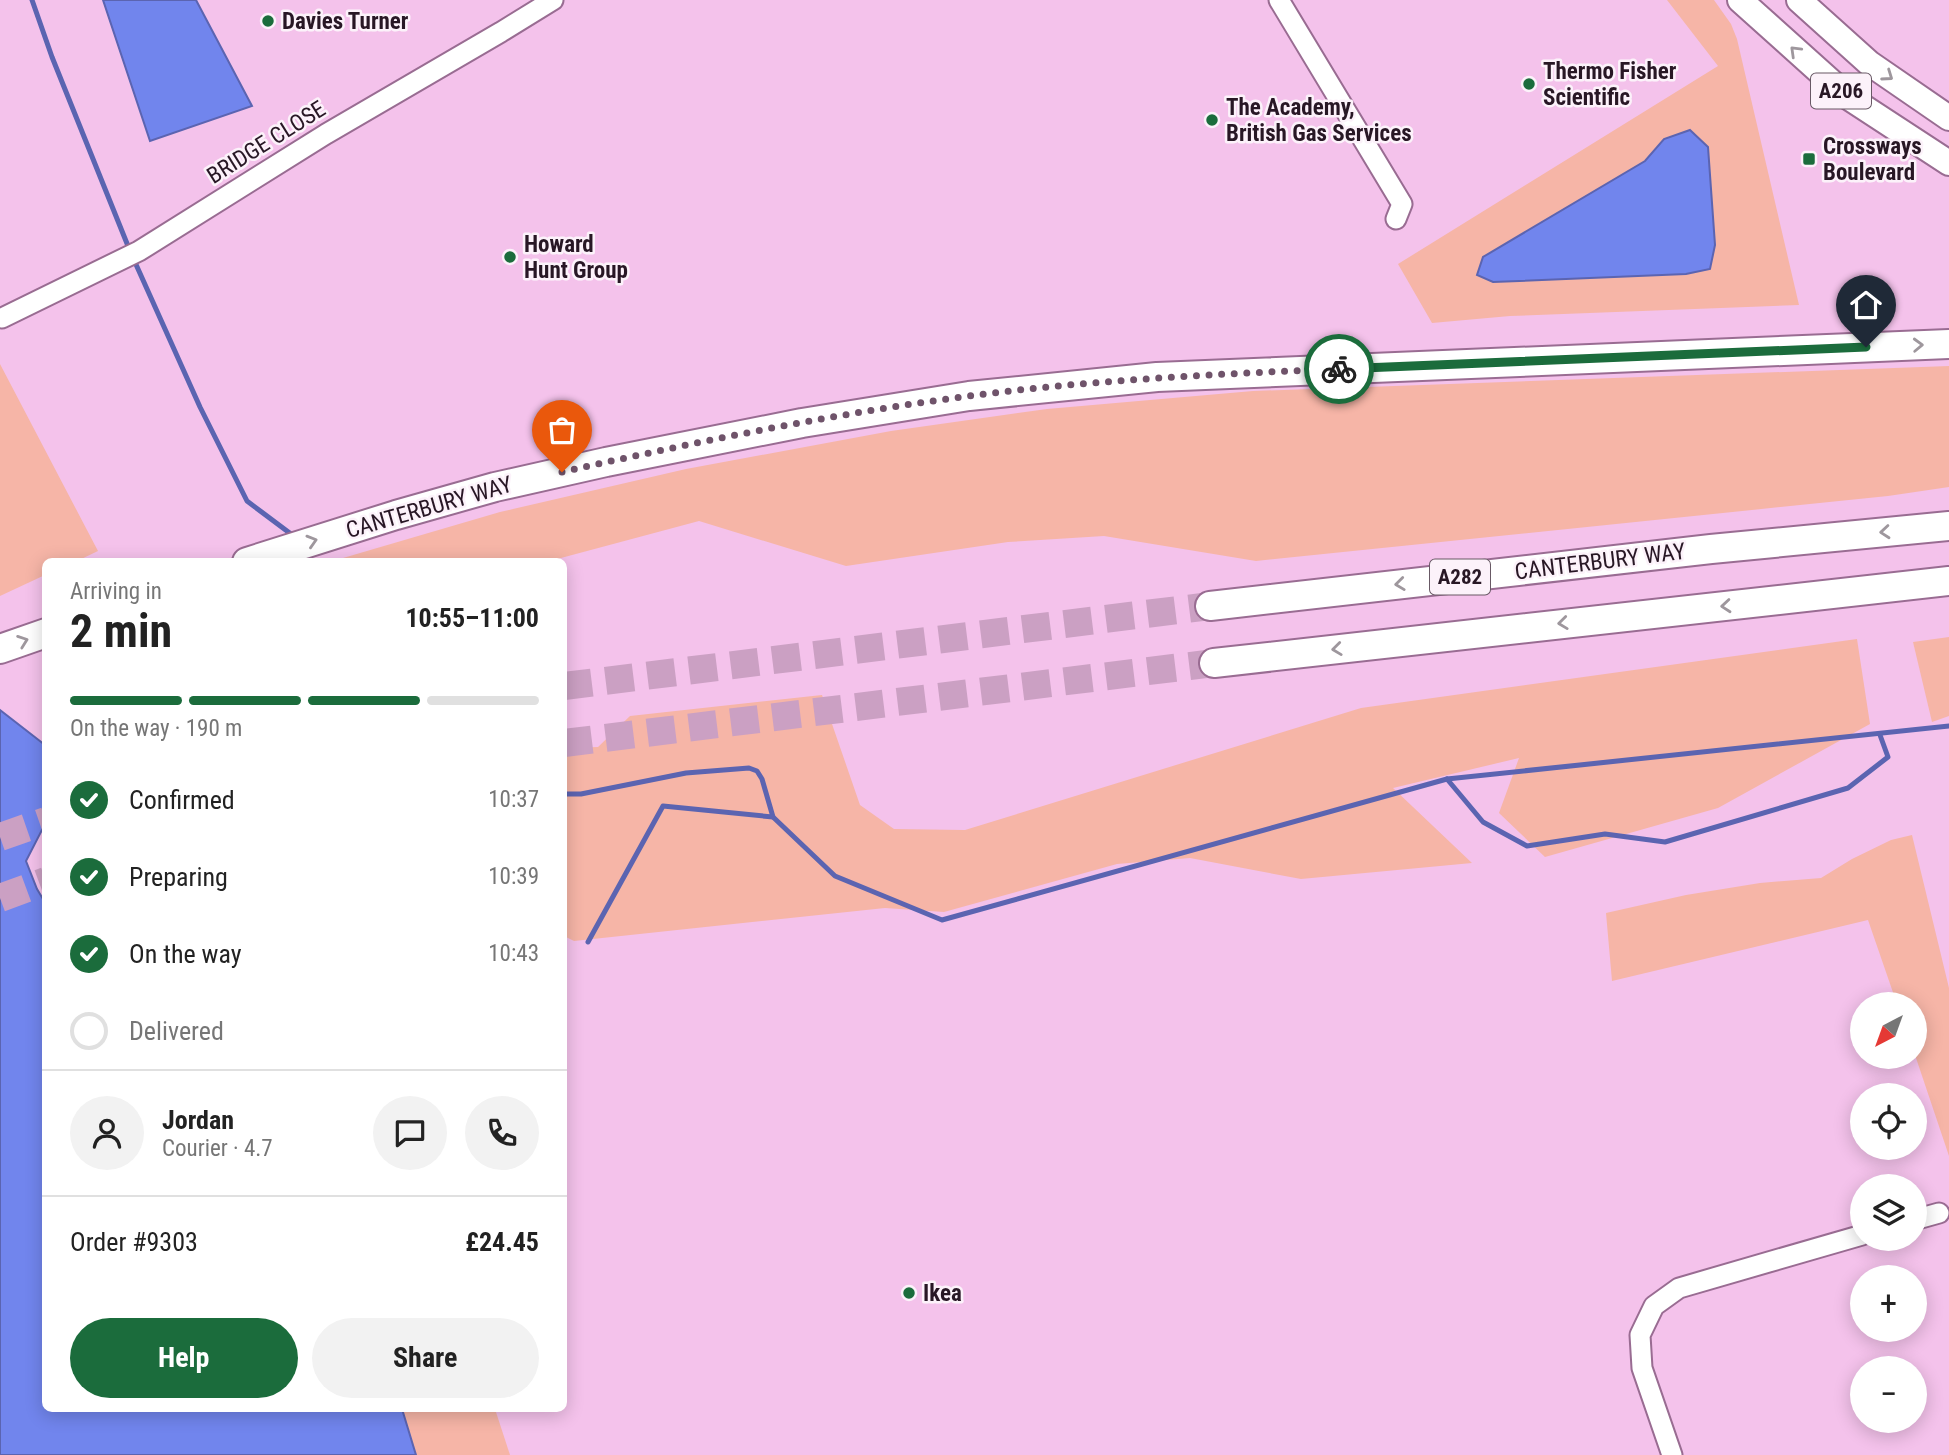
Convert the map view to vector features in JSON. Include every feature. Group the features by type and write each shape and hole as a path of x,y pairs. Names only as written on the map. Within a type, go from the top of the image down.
{"highway":[{"name":"CANTERBURY WAY","path":"260,558 396,515 544,476 802,423 969,396 1157,377 1949,344"},
{"name":"CANTERBURY WAY","path":"1210,606 1724,547 1949,526"},
{"path":"1214,663 1949,581"},
{"path":"0,649 42,633"}],"main road":[{"name":"A206","path":"1740,0 1848,97 1949,163"},
{"name":"A206","path":"1799,0 1869,63 1949,118"}],"street":[{"name":"BRIDGE CLOSE","path":"2,318 139,251 304,147 552,0"},
{"path":"1279,0 1402,204 1396,219"},
{"path":"1927,1216 1939,1213"},
{"path":"1672,1455 1642,1368 1640,1335 1654,1306 1679,1288 1850,1238"}],"shaded area":[{"path":"1667,0 1714,0 1731,24 1737,39 1799,305 1510,316 1432,323 1398,264 1718,66"},
{"path":"0,364 98,551 83,558 42,558 42,576 0,596"},
{"path":"1949,366 1949,487 1888,496 1256,561 1104,536 1008,542 846,566 699,521 561,558 343,558 500,512 686,469 891,431 1047,409 1253,391"},
{"path":"1949,637 1949,716 1932,722 1913,642"},
{"path":"1857,639 1870,724 1718,808 1545,857 1499,813 1519,758 1393,788 1472,863 1301,879 1190,858 1117,864 944,912 885,908 574,941 567,938 567,748 598,747 630,716 822,695 860,805 894,829 965,830 1361,708"},
{"path":"1912,835 1949,988 1949,1156 1927,1091 1927,1083 1924,1083 1920,1069 1927,1069 1927,992 1893,992 1868,920 1612,981 1606,913 1686,895 1760,883 1821,878 1891,840"},
{"path":"124,1412 496,1412 510,1455 139,1455"}],"water":[{"path":"103,0 196,0 252,106 150,141"},
{"path":"1690,130 1708,147 1715,245 1710,269 1686,274 1493,282 1477,275 1483,257 1645,161 1664,139"},
{"path":"0,710 42,743 42,830 26,861 42,897 42,1412 403,1412 416,1455 0,1455"}],"waterway":[{"path":"32,0 52,57 130,251"},
{"path":"134,260 200,407 247,501 295,537"},
{"path":"567,794 581,794 686,773 749,768 757,771 762,779 773,817 835,876 942,920 1447,779 1949,726"},
{"path":"1447,779 1483,822 1527,846 1605,834 1665,842 1848,788 1888,757 1880,735"},
{"path":"588,942 663,806 773,817"}],"tunnel":[{"path":"567,686 1210,606"},
{"path":"567,743 1214,663"},
{"path":"0,837 42,822"},
{"path":"0,898 42,882"}],"way so far":[{"path":"562,472 802,423 969,396 1157,377 1339,369"}],"place":[{"name":"Davies Turner","path":"268,21"},
{"name":"Thermo Fisher Scientific","path":"1529,84"},
{"name":"The Academy, British Gas Services","path":"1212,120"},
{"name":"Crossways Boulevard","path":"1809,159"},
{"name":"Howard Hunt Group","path":"510,257"},
{"name":"Ikea","path":"909,1293"}],"route":[{"path":"1339,369 1866,347"}]}
